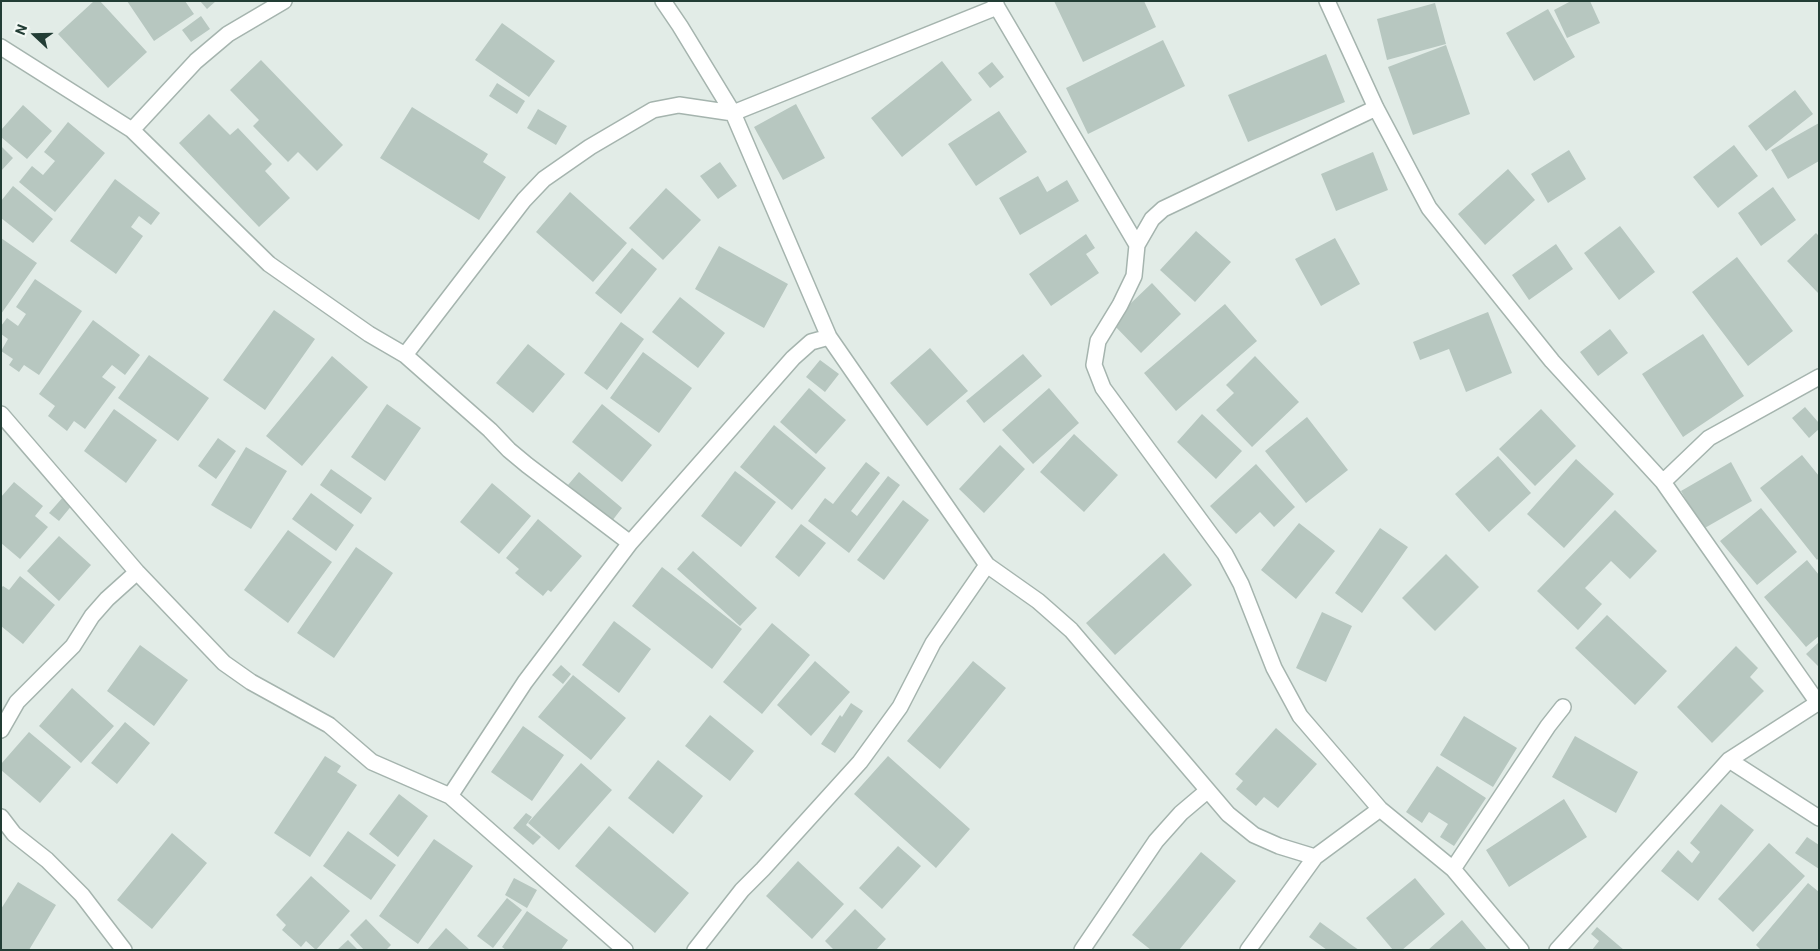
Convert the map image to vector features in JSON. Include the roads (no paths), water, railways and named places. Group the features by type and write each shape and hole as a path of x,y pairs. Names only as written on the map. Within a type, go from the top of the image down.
{"street":[{"path":"132,130 196,62 228,34 284,1"},
{"path":"663,1 733,113 830,337 987,566 1038,601 1070,630 1228,814 1254,835 1279,846 1316,857"},
{"path":"1327,1 1376,108 1429,208 1552,361 1663,482 1818,702 1729,760 1557,950"},
{"path":"405,355 524,200 544,179 590,147 653,110 679,105 733,113 996,4 1137,245"},
{"path":"1,48 132,130 269,264 369,334 405,355 490,430 509,450 630,543"},
{"path":"1376,108 1163,209 1152,219 1137,245 1134,276 1120,305 1098,341 1094,365 1103,388 1225,554 1241,584 1274,668 1300,716 1380,809 1453,869 1521,950"},
{"path":"450,796 526,682 630,543 793,358 811,342 830,337"},
{"path":"1663,482 1709,438 1819,377"},
{"path":"1,414 137,572 224,663 250,682 329,725 372,762 450,796 624,950"},
{"path":"695,950 742,890 860,762 900,707 933,643 987,566"},
{"path":"1,730 17,702 73,646 92,616 107,599 137,572"},
{"path":"1453,869 1548,726 1564,707"},
{"path":"1729,760 1819,818"},
{"path":"1082,950 1156,841 1181,813 1207,791"},
{"path":"1248,950 1316,857 1380,809"},
{"path":"1,817 14,834 47,860 82,895 124,950"}]}
